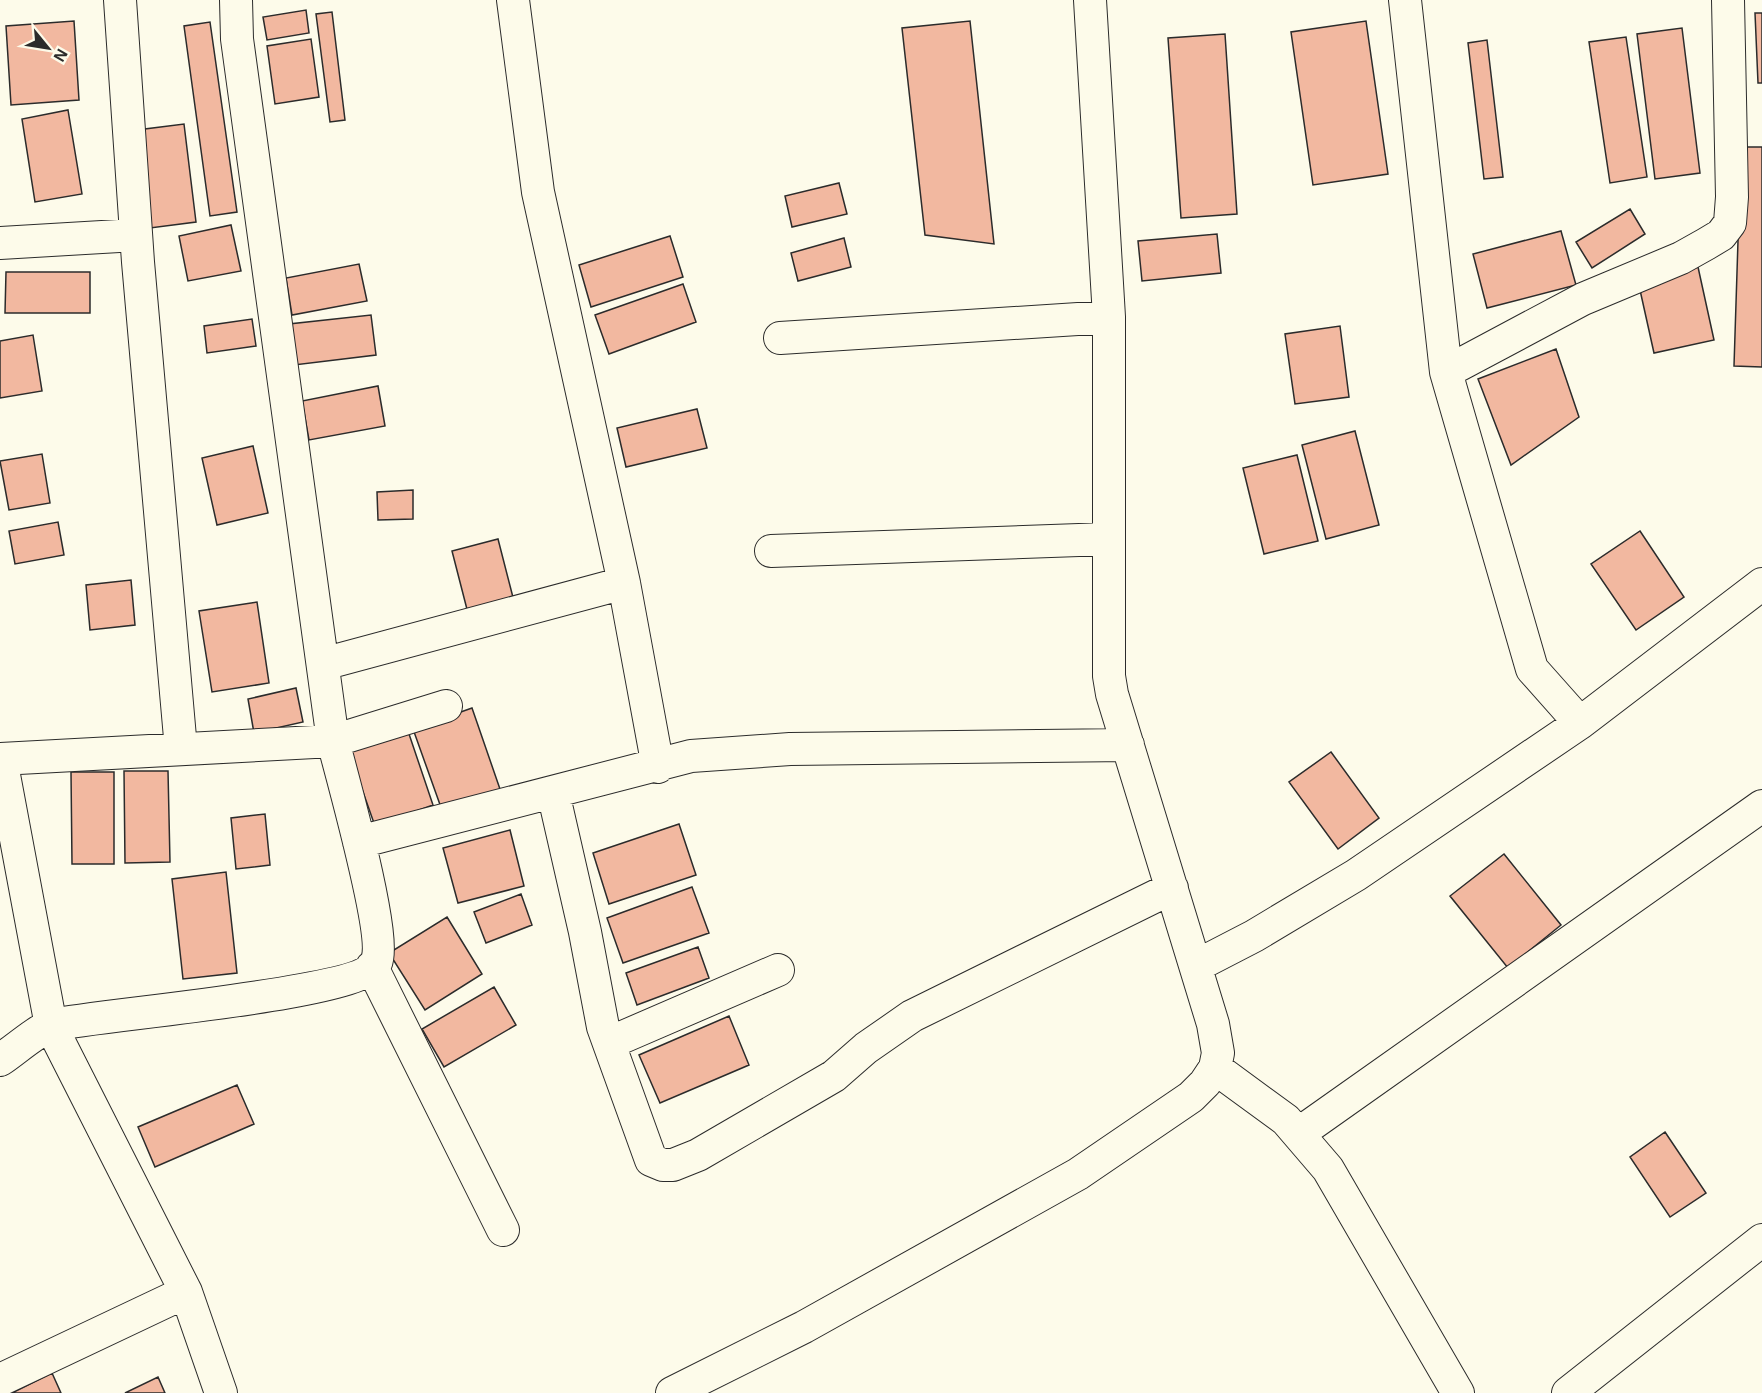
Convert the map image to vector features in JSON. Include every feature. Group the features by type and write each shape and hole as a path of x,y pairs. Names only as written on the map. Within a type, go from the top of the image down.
{"street":[{"path":"120,0 136,236 181,749"},
{"path":"0,1060 51,1026 315,988 369,972 377,962 377,929 359,842 333,741 237,39 236,0"},
{"path":"513,0 538,192 624,583 658,767"},
{"path":"672,1393 804,1327 1078,1174 1191,1097 1215,1068 1218,1053 1213,1023 1112,694 1109,676 1108,317 1090,0"},
{"path":"1405,0 1446,372 1532,669 1580,723"},
{"path":"1446,372 1583,299 1682,258 1721,235 1730,223 1732,197 1728,0"},
{"path":"0,243 136,236"},
{"path":"780,338 1108,317"},
{"path":"771,551 1107,539"},
{"path":"323,664 624,583"},
{"path":"1196,966 1254,936 1356,875 1580,723 1762,584"},
{"path":"221,1393 186,1292 51,1026 1,759 333,741 446,706"},
{"path":"359,842 658,767 691,756 790,749 1128,745"},
{"path":"553,792 585,932 603,1027 651,1160 663,1165 673,1165 698,1155 834,1076 866,1048 912,1016 1172,888"},
{"path":"1298,1134 1762,806"},
{"path":"372,967 503,1230"},
{"path":"609,1043 778,970"},
{"path":"1215,1068 1286,1120 1328,1169 1458,1393"},
{"path":"1568,1393 1762,1240"},
{"path":"0,1380 186,1292"}],"building":[{"path":"306,10 309,33 267,40 263,17"},
{"path":"332,12 345,120 330,122 316,14"},
{"path":"1755,13 1762,13 1762,83 1758,83"},
{"path":"74,21 79,100 11,105 6,26"},
{"path":"970,21 994,244 925,235 902,28"},
{"path":"1366,21 1388,174 1313,185 1291,32"},
{"path":"210,22 237,212 210,216 184,26"},
{"path":"1682,28 1700,173 1655,179 1637,34"},
{"path":"1225,34 1237,214 1181,218 1168,38"},
{"path":"1626,37 1647,177 1610,183 1589,42"},
{"path":"311,39 319,97 275,104 267,46"},
{"path":"1487,40 1503,177 1484,179 1468,43"},
{"path":"68,110 82,194 35,202 22,119"},
{"path":"184,124 196,222 150,228 137,130"},
{"path":"1741,147 1762,147 1762,367 1734,366"},
{"path":"839,183 847,214 792,227 785,196"},
{"path":"1630,209 1645,234 1592,268 1576,242"},
{"path":"231,225 241,271 188,281 179,236"},
{"path":"1561,231 1576,285 1487,308 1473,254"},
{"path":"1217,234 1221,273 1142,281 1138,241"},
{"path":"670,236 683,277 591,307 579,265"},
{"path":"844,238 851,267 798,281 791,253"},
{"path":"359,264 367,301 292,315 286,278"},
{"path":"1698,267 1714,340 1654,353 1638,281"},
{"path":"6,272 90,272 90,313 5,313"},
{"path":"683,284 696,322 609,354 595,315"},
{"path":"371,315 376,355 294,365 289,324"},
{"path":"252,319 256,346 207,353 204,326"},
{"path":"1340,326 1349,397 1295,404 1285,334"},
{"path":"33,335 42,391 0,398 0,341"},
{"path":"1556,349 1579,417 1511,465 1478,379"},
{"path":"378,386 385,426 309,440 302,401"},
{"path":"697,409 707,448 626,467 617,428"},
{"path":"1355,431 1379,525 1326,539 1302,445"},
{"path":"253,446 268,513 217,525 202,458"},
{"path":"42,454 50,503 9,510 0,461"},
{"path":"1297,455 1318,541 1264,554 1243,468"},
{"path":"413,490 413,519 378,520 377,492"},
{"path":"58,522 64,555 15,564 9,531"},
{"path":"1640,531 1684,597 1636,630 1591,564"},
{"path":"498,539 516,609 470,621 452,551"},
{"path":"131,580 135,625 90,630 86,585"},
{"path":"257,602 269,683 212,692 199,611"},
{"path":"296,688 303,722 254,733 248,699"},
{"path":"472,708 501,792 443,813 413,729"},
{"path":"408,731 433,805 375,826 349,752"},
{"path":"1331,752 1379,818 1338,849 1289,782"},
{"path":"124,771 168,771 170,862 125,863"},
{"path":"71,772 114,772 114,864 72,864"},
{"path":"265,814 270,865 236,869 231,818"},
{"path":"679,824 696,875 609,904 593,853"},
{"path":"510,830 524,886 458,903 443,848"},
{"path":"1504,854 1561,925 1508,968 1450,896"},
{"path":"226,872 237,973 183,979 172,879"},
{"path":"692,887 709,933 623,963 607,918"},
{"path":"521,894 532,925 486,943 474,912"},
{"path":"447,917 482,974 425,1010 389,953"},
{"path":"698,947 709,978 637,1005 626,973"},
{"path":"494,987 516,1025 444,1067 422,1029"},
{"path":"729,1016 749,1065 660,1103 639,1055"},
{"path":"237,1085 254,1124 155,1167 138,1127"},
{"path":"1665,1132 1706,1193 1670,1217 1630,1157"},
{"path":"52,1373 61,1393 12,1393"},
{"path":"158,1377 165,1393 125,1393"}]}
